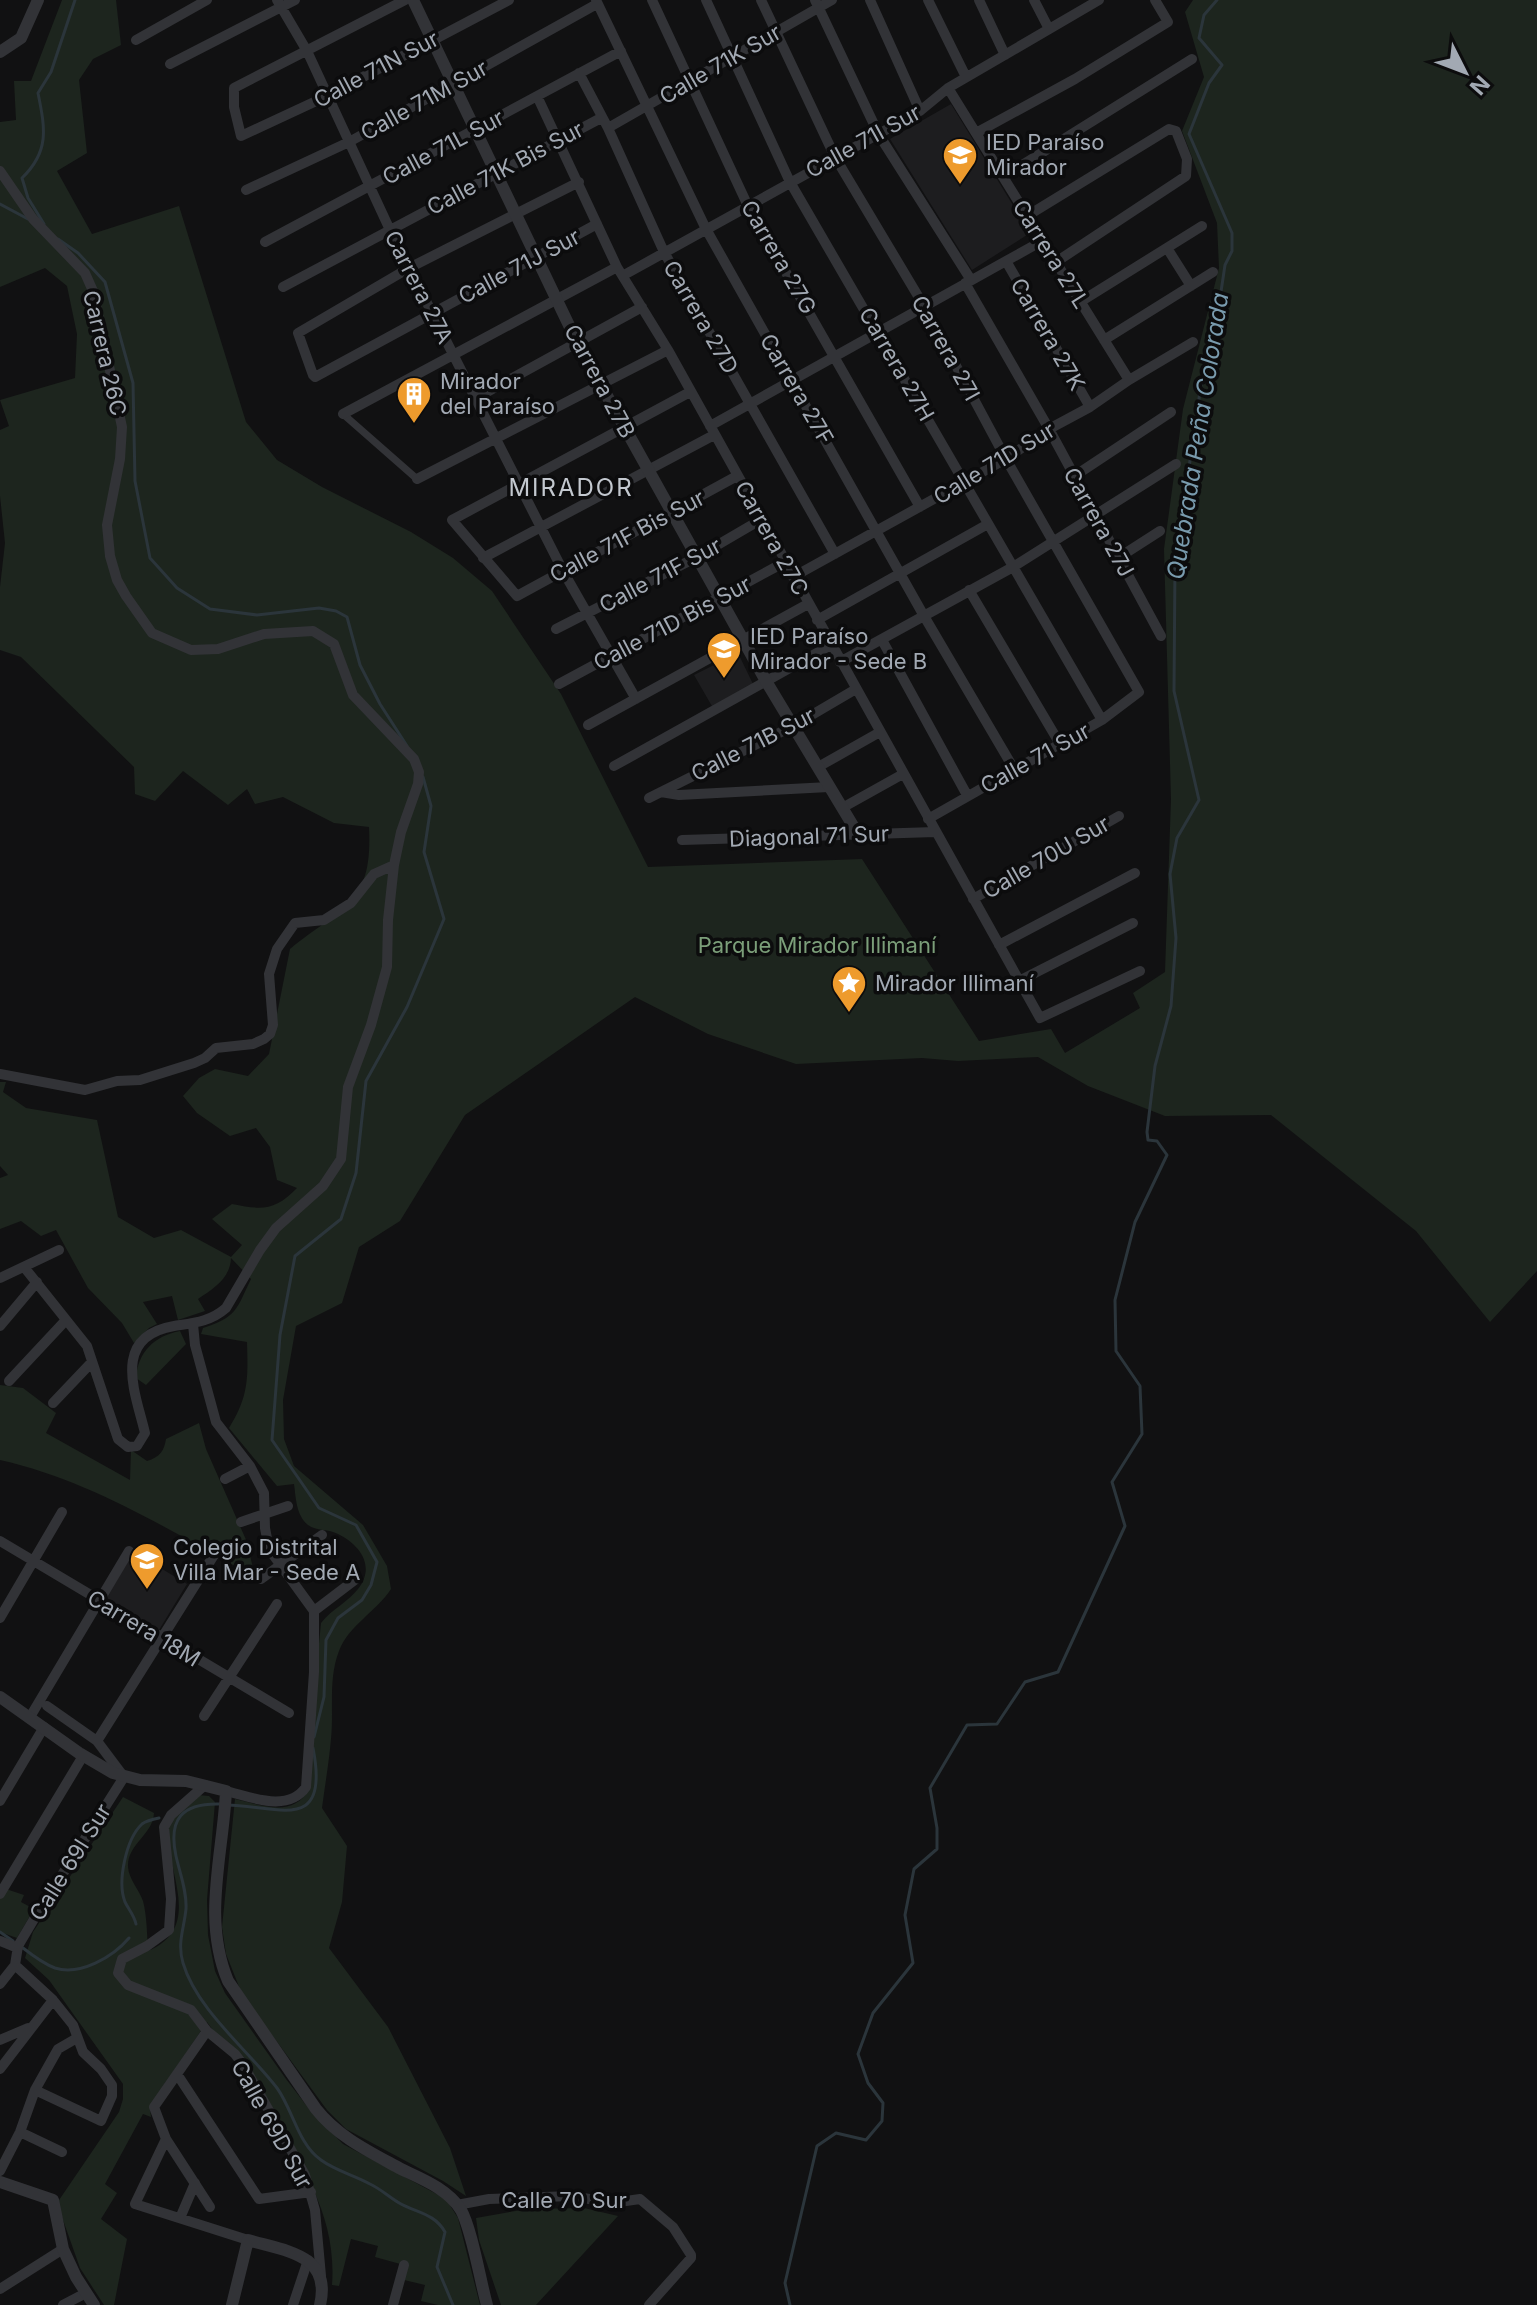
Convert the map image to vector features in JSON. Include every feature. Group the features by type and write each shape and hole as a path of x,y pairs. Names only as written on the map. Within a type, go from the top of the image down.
{"street":[{"path":"0,52 21,38 38,0"},
{"path":"136,40 207,0"},
{"path":"170,64 279,4 295,0"},
{"path":"307,51 405,0"},
{"name":"Carrera 27B","path":"413,0 577,342 766,681 858,834"},
{"name":"Calle 71N Sur","path":"307,51 234,88 234,107 241,136 327,96 509,0"},
{"name":"Carrera 27G","path":"652,0 748,206 920,507"},
{"name":"Carrera 27H","path":"706,0 790,182 1102,720"},
{"name":"Carrera 27I","path":"761,0 835,157 924,306 1006,459 1139,692"},
{"name":"Calle 71K Sur","path":"608,128 776,32 817,4 832,0"},
{"path":"870,0 920,111"},
{"path":"928,0 966,77"},
{"path":"979,0 1005,55"},
{"path":"1034,0 1049,29"},
{"name":"Calle 71I Sur","path":"343,414 557,300 664,252 879,135 920,111 948,88 1099,0"},
{"path":"976,133 1075,79 1168,22 1155,0"},
{"name":"Carrera 27F","path":"597,2 706,229 1014,769"},
{"name":"Calle 71M Sur","path":"246,190 349,142 597,2"},
{"name":"Carrera 27A","path":"279,4 307,51 390,230 495,440 563,571 636,699"},
{"name":"Carrera 27J","path":"817,4 879,135 968,282 1161,636"},
{"name":"Calle 71L Sur","path":"265,242 621,51"},
{"path":"1003,177 1192,59"},
{"name":"Carrera 27D","path":"579,73 608,128 664,252 835,554"},
{"name":"Carrera 27L","path":"948,88 1129,380"},
{"name":"Carrera 27C","path":"537,96 620,271 668,350 1040,1018 1140,971"},
{"name":"Calle 71K Bis Sur","path":"283,287 601,118"},
{"path":"1027,216 1169,129 1176,131 1189,170 1186,176 1056,262"},
{"name":"Carrera 26C","path":"0,171 33,219 85,273 93,291 122,427 120,459 107,525 110,556 117,580 152,633 191,650 218,649 264,634 313,631 334,644 353,695 414,759 419,772 394,865"},
{"path":"409,268 579,182"},
{"name":"Calle 71J Sur","path":"409,268 298,333 315,377 597,224"},
{"path":"1080,302 1202,226"},
{"path":"690,392 452,520 483,558 649,470 750,403 1042,241"},
{"path":"1167,248 1191,286"},
{"name":"Carrera 27K","path":"1006,261 1090,407"},
{"path":"1104,340 1213,272"},
{"path":"476,398 642,307"},
{"name":"Calle 71D Sur","path":"793,577 1006,459 1049,429 1193,342"},
{"path":"343,414 417,479 668,350"},
{"path":"1073,477 1171,412"},
{"path":"840,662 1013,567 1176,464"},
{"name":"Calle 71F Bis Sur","path":"483,558 517,596 737,476"},
{"name":"Calle 71F Sur","path":"556,629 697,557 762,519"},
{"path":"817,620 988,524"},
{"path":"1118,558 1160,531"},
{"name":"Calle 71D Bis Sur","path":"559,684 785,562"},
{"path":"969,590 1060,744"},
{"path":"588,725 808,604"},
{"path":"882,640 967,795"},
{"path":"614,766 831,645"},
{"name":"Calle 71B Sur","path":"649,798 793,726 856,689"},
{"name":"Calle 71 Sur","path":"928,819 1102,720 1139,692"},
{"path":"818,767 880,732"},
{"path":"842,808 903,774"},
{"path":"661,792 679,795 829,787"},
{"name":"Calle 70U Sur","path":"973,899 1119,816"},
{"name":"Diagonal 71 Sur","path":"682,840 935,832"},
{"path":"0,1074 85,1090 117,1081 140,1080 194,1063 216,1048 253,1044 264,1039 273,1025 269,974 277,949 295,923 324,920 351,903 374,874 394,865"},
{"path":"24,1267 87,1346 116,1436 126,1446 137,1446 143,1439 145,1429 132,1388 132,1364 140,1347 157,1332 193,1324 226,1308 276,1228 333,1175 341,1159 345,1144 348,1087 371,1025 387,967 394,865"},
{"path":"999,945 1135,873"},
{"path":"1019,981 1133,923"},
{"path":"0,1278 59,1250"},
{"path":"1,1322 37,1282"},
{"path":"9,1381 66,1320"},
{"path":"0,1698 83,1756 124,1777 140,1780 178,1779 205,1785 226,1796 278,1802 289,1801 303,1792 308,1780 314,1611 269,1549 264,1493 250,1466 216,1422 195,1345 193,1324"},
{"path":"53,1403 91,1363"},
{"path":"225,1479 250,1466"},
{"path":"241,1522 288,1506"},
{"path":"0,1618 62,1512"},
{"path":"261,1579 322,1535"},
{"name":"Carrera 18M","path":"0,1541 289,1713"},
{"path":"30,1717 129,1551"},
{"path":"97,1741 214,1555"},
{"path":"314,1611 356,1579"},
{"path":"204,1716 277,1604"},
{"path":"47,1706 97,1741 124,1777"},
{"path":"0,1801 44,1727"},
{"path":"0,1894 83,1756"},
{"name":"Calle 69I Sur","path":"20,1945 124,1777"},
{"name":"Calle 69D Sur","path":"205,1785 171,1815 164,1827 171,1899 169,1930 122,1959 118,1973 128,1985 191,2010 207,2031 235,2054 244,2066 305,2175 318,2229 321,2276"},
{"path":"226,1796 214,1916 219,1953 228,1981 322,2117 353,2142 432,2185 457,2205 465,2219 487,2305"},
{"path":"0,1941 20,1945 15,1965 0,1984"},
{"path":"15,1965 53,2000 73,2025 83,2052 101,2069 113,2091 101,2121 35,2090"},
{"path":"0,2069 53,2000"},
{"path":"0,2040 30,2027"},
{"path":"207,2031 154,2107 166,2139 210,2207"},
{"path":"0,2171 20,2132 35,2090 58,2049 77,2038"},
{"path":"177,2074 259,2199 311,2192"},
{"path":"20,2132 62,2152"},
{"path":"166,2139 135,2204 308,2260 321,2276 323,2293 320,2305"},
{"path":"0,2182 53,2200 63,2249 94,2305"},
{"path":"180,2218 195,2183"},
{"name":"Calle 70 Sur","path":"457,2205 489,2199 572,2196 612,2203 640,2199 673,2227 691,2258 652,2303"},
{"path":"232,2305 248,2240"},
{"path":"0,2289 63,2249"},
{"path":"293,2305 308,2260"},
{"path":"393,2305 404,2265"},
{"path":"63,2305 86,2293"}],"shaded area":[{"name":"IED Paraíso Mirador","path":"951,104 1030,233 972,270 890,139"},
{"name":"IED Paraíso Mirador - Sede B","path":"738,653 753,684 713,708 694,675"},
{"name":"Colegio Distrital Villa Mar - Sede A","path":"134,1552 187,1584 159,1630 106,1598"}],"green space":[{"name":"Parque Mirador Illimaní","path":"62,0 116,0 121,45 93,59 79,80 87,153 57,171 92,234 179,206 246,422 277,460 322,487 411,532 453,558 492,591 561,694 648,867 862,859 979,1041 1051,1029 1065,1053 1140,1008 1133,993 1165,972 1171,799 1164,549 1183,409 1219,268 1217,223 1182,131 1204,77 1185,12 1193,0 1537,0 1537,1271 1490,1322 1416,1231 1271,1115 1165,1116 1088,1086 1038,1057 796,1064 708,1034 635,997 465,1115 400,1221 359,1247 342,1303 296,1326 283,1400 284,1439 294,1466 363,1525 387,1566 391,1589 343,1642 334,1672 331,1739 322,1808 347,1846 342,1902 329,1948 388,2027 450,2148 466,2196 346,2129 327,2110 242,1994 226,1954 222,1927 235,1799 286,1807 303,1798 310,1788 311,1723 321,1623 354,1594 366,1572 359,1550 334,1532 308,1525 299,1511 294,1484 277,1486 229,1428 246,1386 247,1342 201,1334 203,1328 223,1320 234,1311 251,1279 231,1258 224,1277 198,1299 205,1311 178,1320 172,1296 143,1302 157,1324 134,1343 122,1323 88,1288 56,1230 41,1236 21,1221 0,1229 0,1178 8,1175 0,1166 0,1082 6,1082 3,1092 26,1108 97,1120 118,1217 154,1238 181,1230 231,1257 242,1245 212,1219 232,1204 260,1208 275,1205 297,1188 277,1180 270,1147 256,1128 230,1136 197,1113 183,1096 199,1078 215,1069 248,1076 269,1054 290,949 351,901 366,873 369,853 369,827 334,823 283,797 255,804 247,789 228,805 183,771 155,801 135,794 134,767 21,657 0,650 0,587 5,543 0,496 0,430 9,426 0,400 75,378 77,334 67,286 45,268 0,287 0,122 16,120 14,81 31,81"},
{"path":"180,1331 186,1344 146,1385 136,1378 140,1360 149,1347 162,1337"},
{"path":"0,1385 23,1388 56,1413 46,1433 130,1480 131,1450 147,1461 155,1458 161,1453 166,1439 199,1423 206,1449 247,1542 255,1577 100,1494 34,1469 0,1460"},
{"path":"198,1795 209,1796 215,1802 207,1900 208,1935 215,1971 225,1993 313,2114 343,2144 446,2199 458,2218 480,2305 438,2305 421,2301 425,2285 400,2279 404,2265 375,2257 378,2246 351,2239 339,2286 332,2285 329,2238 316,2195 270,2114 207,2022 154,2100 151,2117 143,2114 105,2184 117,2193 101,2219 127,2239 114,2305 104,2305 80,2268 57,2203 119,2112 123,2084 49,1980 25,1958 33,1932 123,1797 154,1813 153,1821 132,1852 128,1867 143,1901 148,1951 166,1940 175,1927 179,1911 169,1826 177,1812"},
{"path":"0,1887 24,1895 21,1902 34,1909 17,1938 0,1932"},
{"path":"584,2208 618,2216 536,2305 501,2305 479,2240 476,2218 527,2209"}],"waterway":[{"path":"44,224 28,198 22,178 41,148 43,128 38,93 51,72 75,0"},
{"name":"Quebrada Peña Colorada","path":"790,2305 785,2283 817,2146 836,2133 866,2140 882,2121 883,2103 868,2083 858,2054 873,2013 913,1963 905,1915 914,1869 937,1849 930,1788 967,1725 997,1724 1025,1682 1058,1672 1125,1526 1112,1482 1142,1434 1140,1386 1116,1351 1115,1300 1135,1222 1167,1155 1157,1141 1148,1140 1147,1132 1155,1066 1171,1006 1176,938 1170,874 1177,838 1199,800 1174,691 1175,564 1202,378 1216,325 1225,265 1232,251 1232,233 1189,134 1209,83 1222,65 1199,38 1204,15 1217,0"},
{"path":"0,204 28,219"},
{"path":"58,239 78,253 105,282 133,383 135,481 150,558 177,588 210,609 257,615 319,608 347,617 360,665 407,746"},
{"path":"314,1737 324,1697 326,1640 338,1618 362,1600 371,1585 377,1562 356,1525 319,1508 272,1440 280,1335 295,1256 341,1219 356,1173 366,1081 407,1007 444,919 424,852 431,806 423,777"},
{"path":"227,1805 282,1810 307,1804 314,1793 316,1775 313,1748"},
{"path":"220,1804 187,1810 176,1823 174,1832 186,1902 181,1956 190,1980 211,2013 277,2088 313,2153 327,2164 374,2186 441,2226 445,2232 437,2267 453,2305"},
{"path":"136,1924 123,1894 124,1861 136,1831 144,1823 159,1818"},
{"path":"0,1932 13,1941"},
{"path":"23,1948 42,1962 65,1970 95,1963 129,1938"}],"place":[{"name":"IED Paraíso Mirador","path":"960,186"},
{"name":"Mirador del Paraíso","path":"414,425"},
{"name":"IED Paraíso Mirador - Sede B","path":"724,680"},
{"name":"Mirador Illimaní","path":"849,1014"},
{"name":"Colegio Distrital Villa Mar - Sede A","path":"147,1591"}],"district":[{"name":"MIRADOR","path":"571,488"}]}
